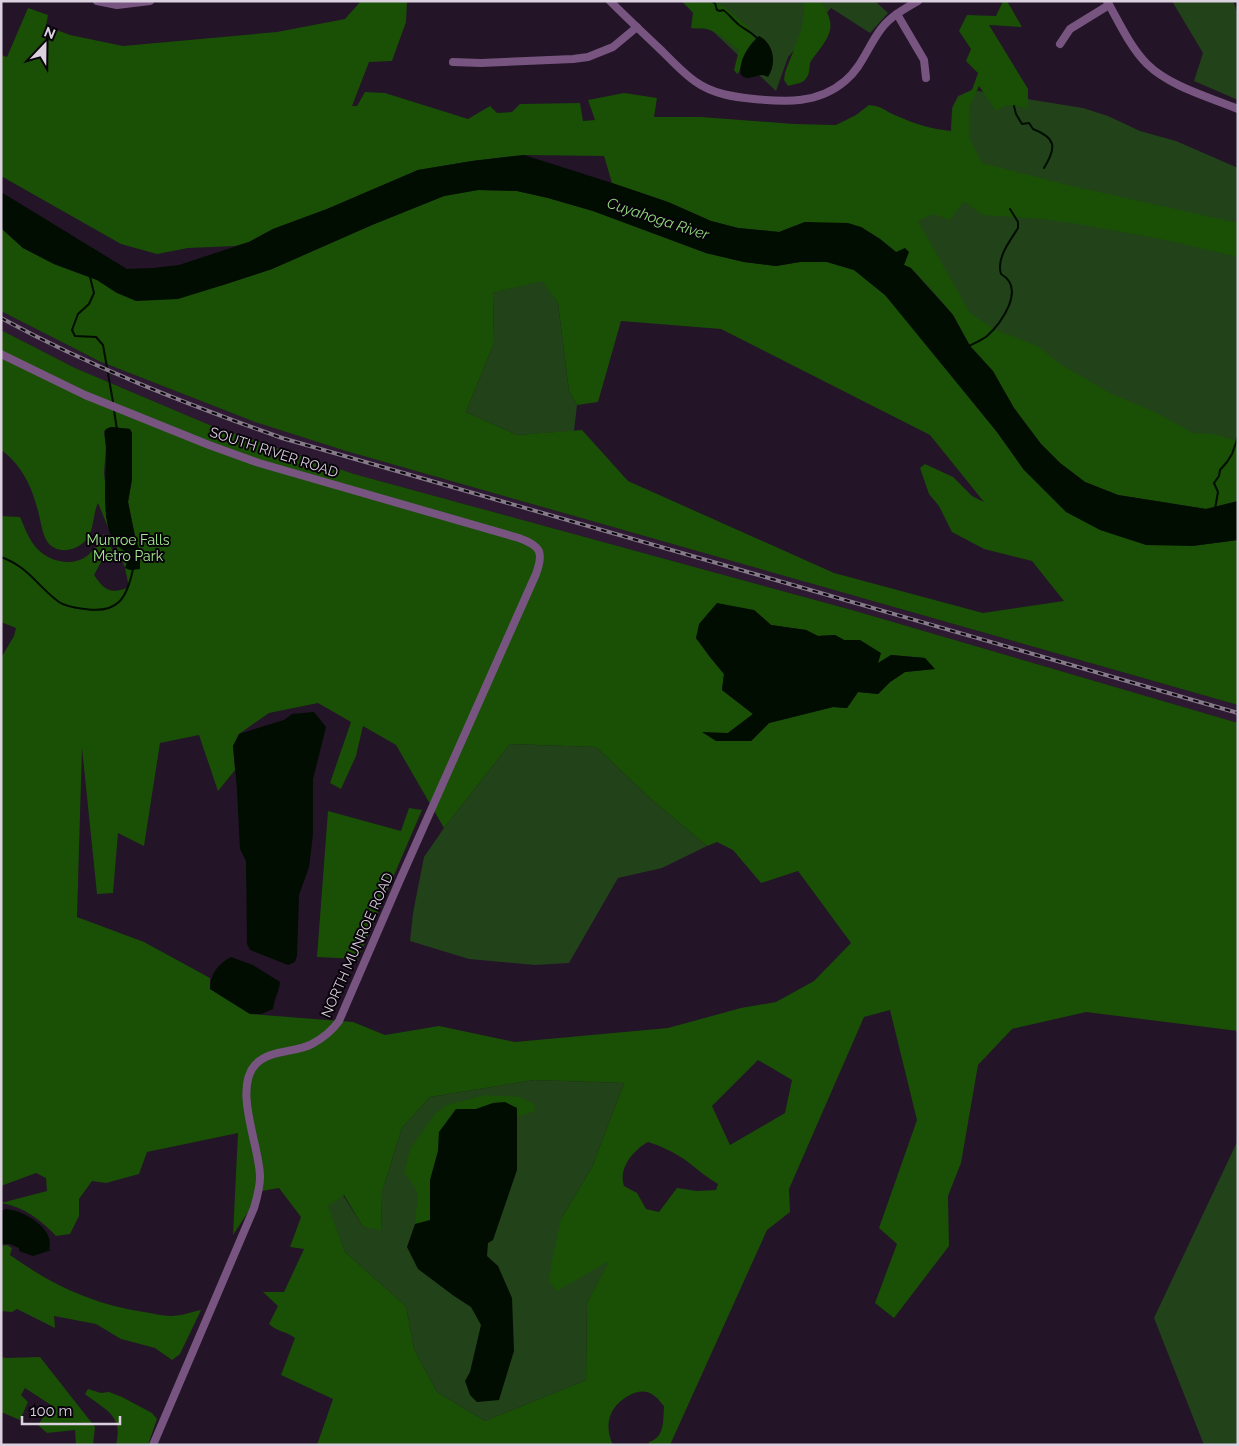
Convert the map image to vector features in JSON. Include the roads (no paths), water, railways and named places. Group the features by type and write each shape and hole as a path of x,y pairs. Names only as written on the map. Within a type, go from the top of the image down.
{"street":[{"path":"97,1 117,5 150,1"},
{"path":"610,1 684,73 701,86 722,94 766,100 792,101 809,99 824,94 844,82 862,63 881,29 897,14 918,1"},
{"path":"1060,44 1070,29 1108,3 1137,52 1164,77 1238,109"},
{"path":"897,14 924,60 926,78"},
{"path":"453,62 518,62 588,57 613,47 637,27"},
{"name":"SOUTH RIVER ROAD","path":"1,354 85,395 259,463 519,538 534,544 538,548 541,557"},
{"name":"NORTH MUNROE ROAD","path":"153,1445 258,1196 259,1164 247,1092 250,1074 260,1061 279,1052 312,1044 332,1030 339,1022 398,882 528,591 541,557"}],"water":[{"path":"759,36 764,39 771,49 773,60 771,72 768,77 761,75 746,78 741,75 741,64 748,48"},
{"name":"Cuyahoga River","path":"524,155 668,202 711,221 738,228 779,232 805,222 848,223 861,227 896,252 905,248 909,252 904,265 911,268 953,315 970,346 993,371 1014,408 1041,444 1060,463 1085,482 1118,495 1206,509 1238,501 1238,540 1192,546 1146,545 1100,530 1066,512 1024,470 997,432 885,295 854,270 827,262 800,262 776,266 744,262 706,253 593,211 548,198 517,191 478,190 444,196 272,269 220,286 178,299 136,301 117,293 97,280 54,264 23,248 1,228 1,192 127,269 179,265 249,242 273,229 327,209 418,170"},
{"path":"111,427 130,429 132,433 132,479 128,502 136,541 140,551 140,569 130,570 125,568 128,559 127,553 114,542 109,530 105,507 105,434 106,429"},
{"path":"717,603 754,610 771,625 806,630 818,636 835,635 844,640 860,640 881,653 878,663 891,655 925,658 935,669 905,672 890,682 878,694 858,692 847,708 833,707 769,723 751,741 716,741 702,732 728,733 753,714 722,690 724,674 696,638 699,624"},
{"path":"314,712 326,727 313,779 313,834 309,867 299,895 297,956 295,962 288,965 250,950 247,944 246,861 240,849 233,746 239,734 284,720 292,714"},
{"path":"231,957 253,965 280,982 273,1009 261,1014 250,1014 210,989 213,974 222,963"},
{"path":"505,1102 517,1108 517,1170 493,1240 488,1243 487,1256 498,1266 512,1298 514,1351 499,1400 477,1402 470,1395 465,1381 470,1372 481,1325 471,1307 418,1269 407,1247 415,1224 430,1220 430,1180 438,1151 439,1132 456,1109 476,1109 493,1103"},
{"path":"6,1209 29,1217 43,1228 48,1234 49,1249 51,1250 33,1256 19,1251 19,1248 10,1244 1,1244 1,1211"}],"waterway":[{"path":"711,1 715,3 717,10 723,10 757,38"},
{"path":"1014,106 1022,124 1029,123 1033,129 1046,136 1052,144 1051,154 1044,168"},
{"path":"969,346 993,330 1005,314 1012,296 1008,280 1001,274 1000,268 1002,256 1018,228 1018,222 1010,209"},
{"path":"90,277 94,293 89,304 78,314 72,330 75,336 96,337 103,345 113,402"},
{"path":"114,410 117,430"},
{"path":"1215,509 1218,492 1214,483 1219,476 1220,470 1232,454 1238,437"},
{"path":"1,557 26,571 51,596 62,604 85,609 106,609 119,602 128,588 133,569"}],"railway":[{"path":"1,318 69,353 139,384 282,438 1238,713"}],"park label":[{"name":"Munroe Falls Metro Park","path":"128,548"}]}
